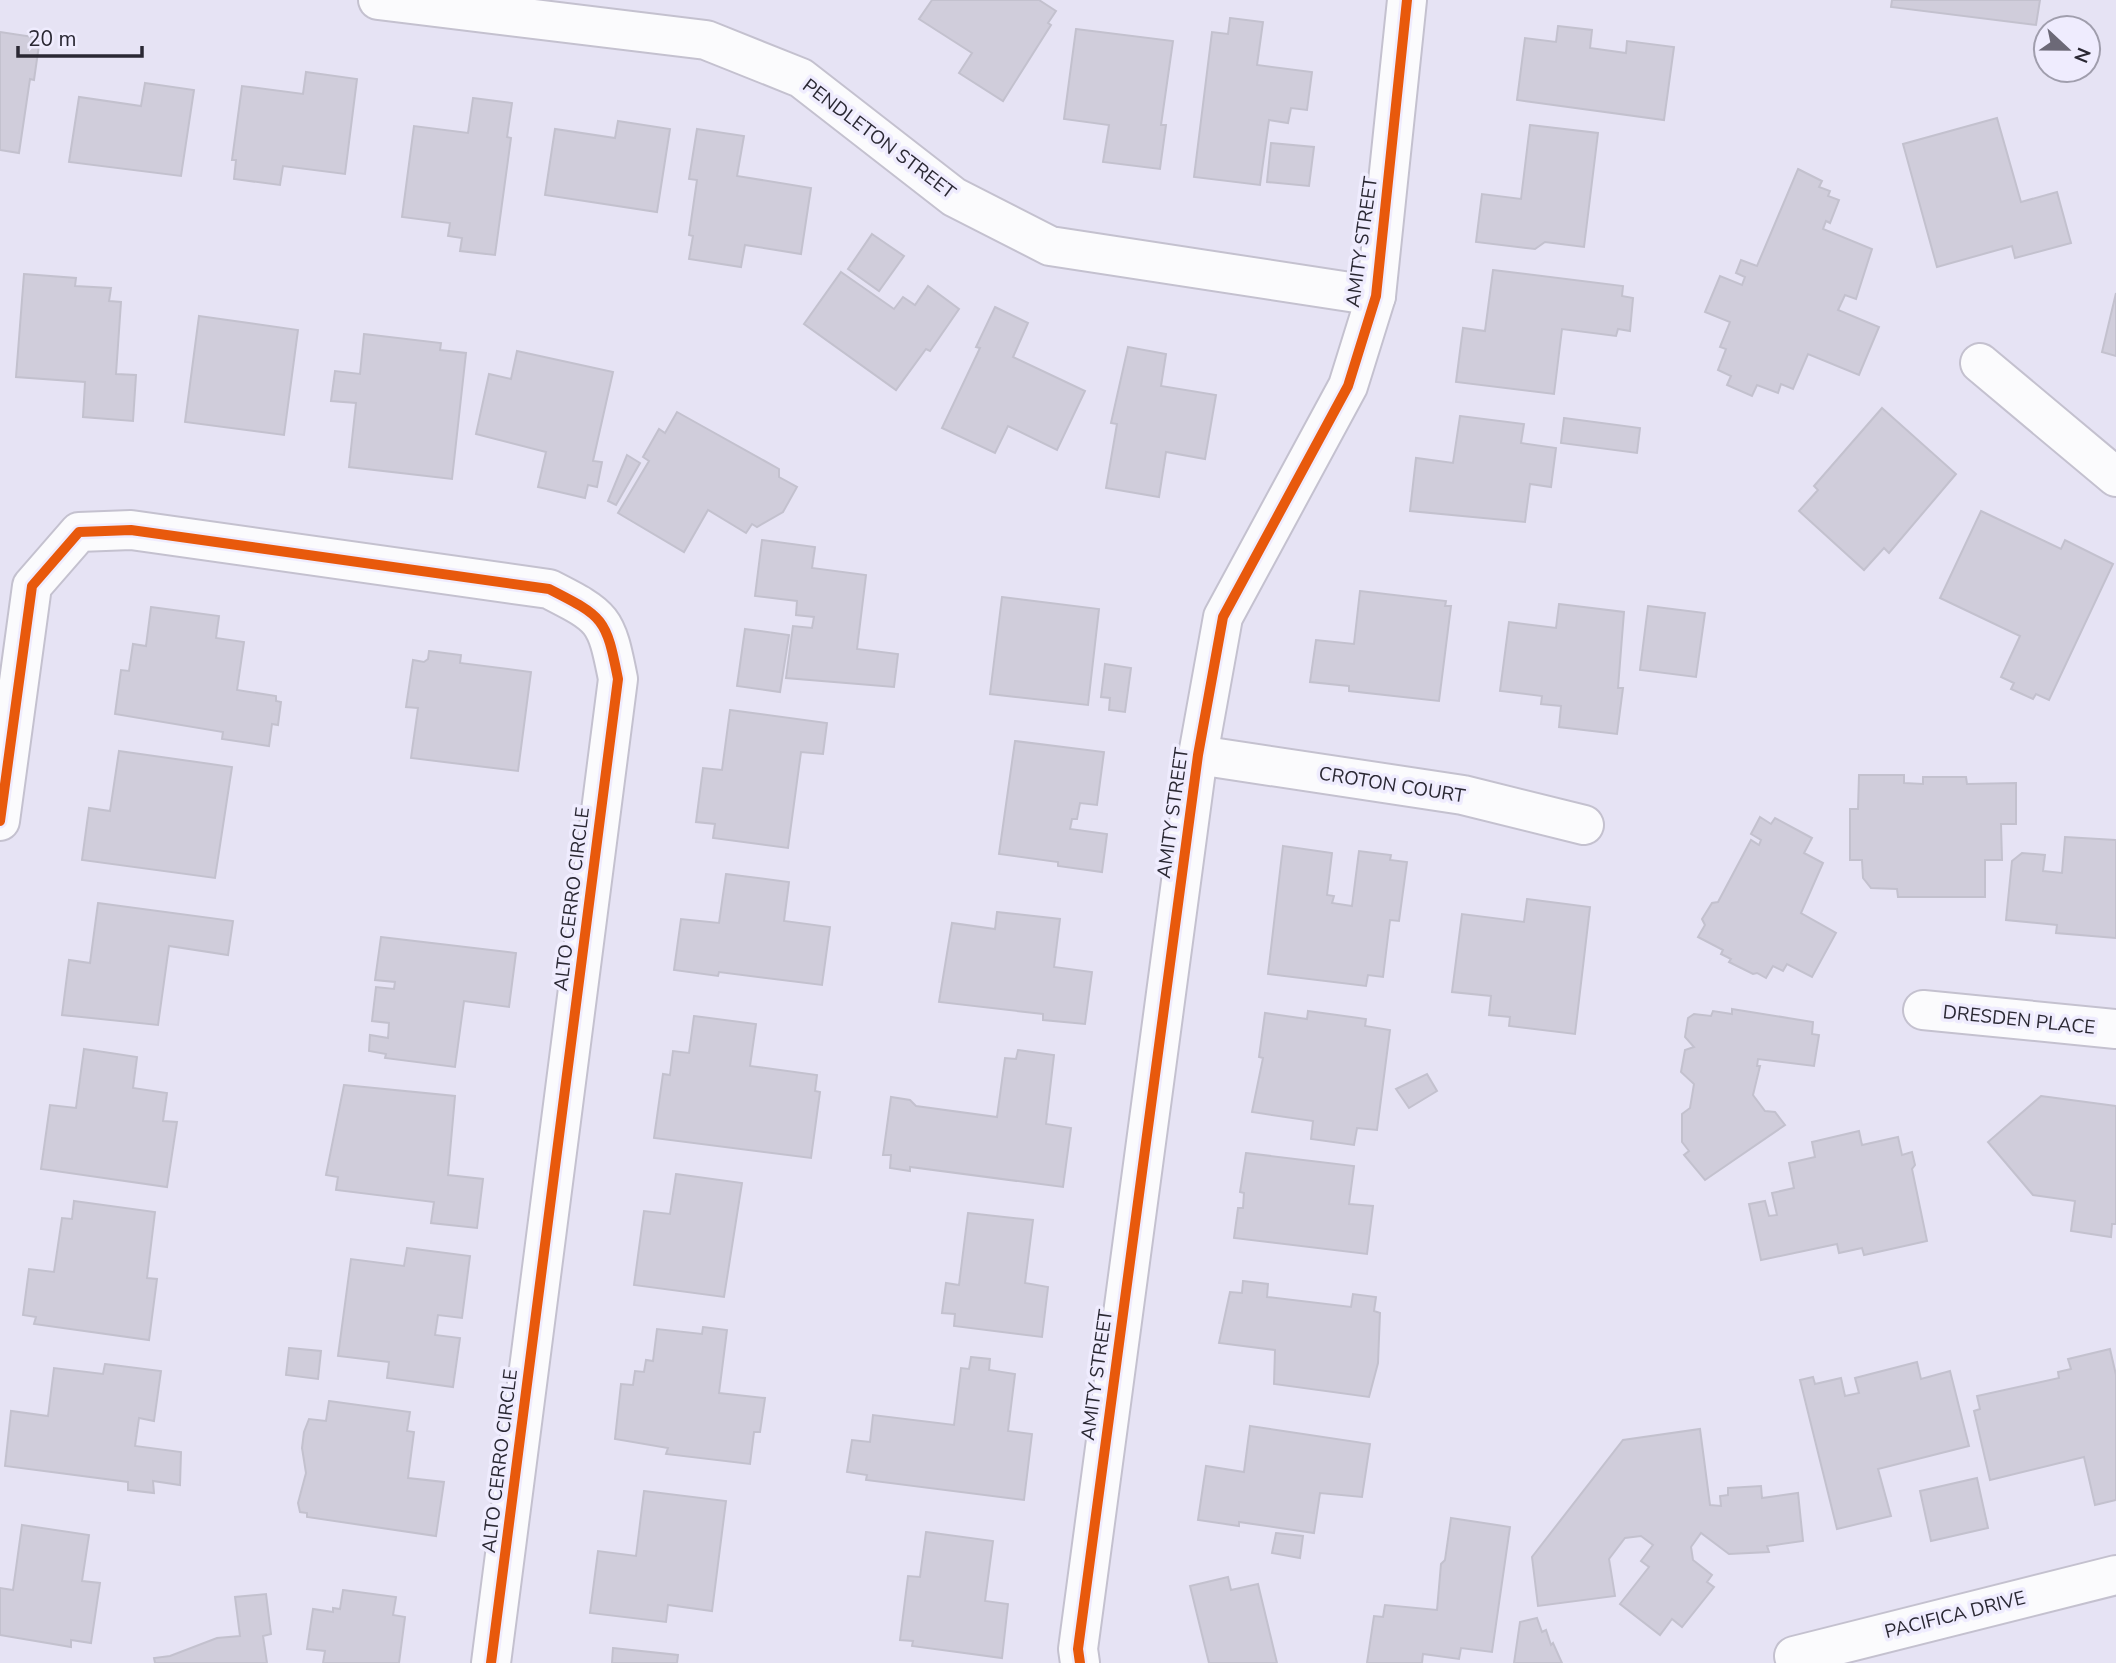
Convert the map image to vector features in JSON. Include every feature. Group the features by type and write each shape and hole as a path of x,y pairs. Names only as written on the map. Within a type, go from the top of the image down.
{"street":[{"name":"PENDLETON STREET","path":"378,0 706,40 801,78 954,197 1050,246 1376,296"},
{"name":"AMITY STREET","path":"1080,1663 1078,1649 1198,755 1223,617 1348,386 1376,296 1407,0"},
{"path":"1980,363 2116,477"},
{"name":"ALTO CERRO CIRCLE","path":"0,821 32,586 79,532 131,530 549,589 589,609 608,632 618,679 491,1663"},
{"name":"CROTON COURT","path":"1198,755 1463,795 1584,825"},
{"name":"DRESDEN PLACE","path":"1923,1010 2116,1029"},
{"name":"PACIFICA DRIVE","path":"1794,1656 2116,1574"}],"building":[{"path":"932,0 1039,0 1056,11 1048,23 1051,25 1003,101 959,73 972,53 919,19"},
{"path":"1892,0 2040,0 2038,14 2032,14 2032,25 1891,7"},
{"path":"1230,18 1263,22 1257,65 1312,72 1307,110 1291,108 1288,123 1269,120 1260,185 1194,177 1212,32 1228,34"},
{"path":"1558,26 1592,30 1590,48 1626,53 1627,41 1674,47 1664,120 1517,100 1525,38 1556,42"},
{"path":"1076,29 1173,41 1161,125 1166,125 1160,169 1103,162 1109,125 1064,119"},
{"path":"0,32 40,38 34,80 30,79 19,153 0,150"},
{"path":"306,72 357,79 345,174 283,166 280,185 234,179 236,160 232,160 242,86 303,94"},
{"path":"145,83 194,90 181,176 69,162 79,97 141,106"},
{"path":"473,98 512,103 507,137 511,138 495,255 460,251 462,238 448,236 450,223 402,217 414,126 468,133"},
{"path":"1997,118 2021,202 2057,192 2071,243 2015,258 2012,246 1937,267 1903,144"},
{"path":"618,121 670,129 657,212 545,195 555,129 615,138"},
{"path":"1530,125 1598,133 1584,247 1545,242 1535,249 1476,242 1482,194 1521,199"},
{"path":"697,129 744,136 737,176 811,188 801,254 745,245 741,267 689,259 693,236 689,235 697,180 689,179"},
{"path":"1271,143 1314,147 1309,186 1267,182"},
{"path":"1798,169 1822,181 1819,187 1830,191 1828,196 1839,200 1830,223 1826,221 1823,229 1872,249 1856,299 1845,295 1838,310 1879,327 1859,375 1808,354 1793,389 1781,384 1778,393 1757,385 1752,396 1727,385 1731,376 1718,370 1726,349 1720,347 1730,322 1705,312 1720,276 1742,285 1745,277 1736,273 1741,260 1757,266"},
{"path":"872,234 904,256 879,291 848,269"},
{"path":"1493,270 1623,286 1622,296 1633,298 1630,331 1618,329 1616,336 1562,329 1554,394 1456,382 1463,328 1485,331"},
{"path":"841,272 894,309 903,297 915,305 928,286 959,309 930,351 926,349 896,390 804,324"},
{"path":"24,274 76,278 75,286 111,288 109,301 121,302 116,374 136,375 133,421 83,417 85,382 16,377"},
{"path":"2116,293 2116,356 2102,352"},
{"path":"995,307 1028,323 1013,357 1085,391 1057,450 1008,426 995,453 942,428 980,348 976,347"},
{"path":"199,316 298,330 284,435 185,422"},
{"path":"364,334 441,343 440,350 466,353 452,479 349,467 356,403 331,401 335,371 360,374"},
{"path":"1128,347 1166,354 1161,386 1216,395 1205,459 1166,452 1159,497 1106,488 1117,424 1111,423"},
{"path":"517,351 613,372 593,461 602,462 597,487 588,485 585,498 538,487 546,452 476,434 489,374 511,379"},
{"path":"1882,408 1956,474 1889,553 1884,548 1864,570 1799,511 1818,490 1814,486"},
{"path":"677,412 779,469 779,477 797,487 783,512 757,527 752,524 746,533 708,510 684,552 618,513 649,461 643,457 659,429 665,433"},
{"path":"1460,416 1524,424 1521,443 1556,448 1551,487 1530,484 1525,522 1410,511 1416,458 1453,463"},
{"path":"1564,418 1640,428 1637,453 1561,443"},
{"path":"627,455 640,463 616,505 608,501"},
{"path":"1981,511 2061,549 2065,540 2113,564 2049,700 2036,694 2033,699 2011,689 2014,683 2001,677 2020,636 1940,598"},
{"path":"762,540 815,547 812,568 866,575 857,649 898,654 894,687 786,678 793,626 812,628 814,617 796,615 797,601 755,596"},
{"path":"1360,591 1446,601 1445,606 1451,606 1439,701 1349,691 1349,686 1310,682 1316,640 1354,644"},
{"path":"1002,597 1099,609 1088,705 990,694"},
{"path":"1559,604 1624,612 1618,688 1623,688 1617,734 1559,727 1561,706 1541,704 1542,696 1500,691 1509,622 1556,628"},
{"path":"1648,606 1705,613 1696,677 1640,670"},
{"path":"151,607 219,616 216,638 244,642 237,690 276,696 276,701 281,702 278,725 272,724 269,746 222,739 223,732 115,714 121,670 129,671 133,644 146,646"},
{"path":"745,629 789,635 780,692 737,686"},
{"path":"429,651 461,655 460,663 531,672 518,771 411,758 418,708 406,707 413,660 424,662 428,659"},
{"path":"1105,664 1131,668 1125,712 1109,710 1110,698 1101,697"},
{"path":"730,710 827,723 823,754 801,752 788,848 713,838 715,824 696,822 703,768 722,770"},
{"path":"1015,741 1104,752 1097,805 1080,803 1077,819 1072,819 1070,829 1107,834 1102,872 1058,866 1058,862 999,854"},
{"path":"119,751 232,767 215,878 82,860 89,808 110,811"},
{"path":"1859,775 1904,775 1904,783 1923,784 1923,777 1966,777 1967,784 2016,783 2016,824 2001,824 2002,860 1985,860 1985,897 1898,897 1897,889 1871,888 1863,878 1862,860 1850,860 1850,809 1858,809"},
{"path":"1760,817 1771,824 1775,818 1812,838 1804,853 1823,863 1801,913 1836,933 1812,977 1787,964 1783,971 1773,966 1766,978 1757,973 1753,974 1729,962 1731,959 1721,954 1723,950 1698,937 1705,925 1702,919 1712,903 1718,902 1751,840 1759,845 1761,840 1751,834"},
{"path":"2065,837 2116,840 2116,938 2056,933 2057,925 2006,920 2012,861 2022,853 2045,855 2043,871 2062,873"},
{"path":"1283,846 1332,853 1327,895 1334,896 1332,903 1352,906 1359,851 1391,855 1390,860 1407,862 1399,921 1390,920 1383,977 1368,975 1366,986 1268,974"},
{"path":"726,874 789,882 784,921 830,927 822,985 719,972 718,976 674,970 681,919 719,923"},
{"path":"1527,899 1590,907 1575,1034 1509,1026 1510,1017 1489,1015 1491,996 1452,992 1462,914 1524,922"},
{"path":"98,903 233,921 228,955 169,946 158,1025 62,1015 69,960 90,963"},
{"path":"997,912 1060,919 1054,967 1092,972 1085,1024 1043,1020 1043,1014 939,1002 952,923 995,929"},
{"path":"381,937 516,953 509,1007 464,1001 455,1067 385,1058 386,1054 369,1051 370,1035 388,1038 389,1023 372,1021 376,987 394,989 395,982 375,980"},
{"path":"1732,1009 1813,1022 1812,1034 1819,1035 1814,1066 1758,1059 1757,1066 1760,1066 1753,1095 1765,1111 1775,1112 1785,1125 1705,1180 1684,1155 1689,1151 1682,1142 1682,1114 1690,1108 1694,1084 1681,1072 1685,1050 1694,1047 1685,1037 1688,1018 1694,1014 1711,1016 1713,1011 1732,1014"},
{"path":"1308,1011 1366,1019 1365,1026 1390,1030 1377,1130 1357,1128 1354,1145 1311,1139 1313,1121 1252,1112 1263,1058 1259,1057 1265,1013 1307,1019"},
{"path":"694,1016 756,1024 750,1066 817,1075 815,1091 820,1092 811,1158 654,1138 663,1074 670,1075 673,1051 689,1053"},
{"path":"84,1049 137,1057 133,1088 167,1093 163,1121 177,1122 167,1187 41,1169 50,1105 76,1108"},
{"path":"1018,1050 1054,1055 1046,1124 1071,1128 1063,1187 910,1167 910,1171 890,1168 891,1155 883,1155 891,1097 910,1100 916,1106 997,1117 1005,1058 1016,1059"},
{"path":"1427,1074 1437,1091 1409,1108 1396,1089"},
{"path":"344,1085 455,1096 448,1175 483,1179 477,1228 431,1223 434,1202 336,1190 338,1177 326,1175"},
{"path":"2041,1096 2116,1106 2116,1224 2112,1224 2111,1237 2071,1231 2075,1201 2033,1195 1988,1142"},
{"path":"1859,1131 1862,1145 1898,1137 1902,1155 1912,1152 1915,1165 1912,1169 1927,1241 1864,1255 1862,1248 1839,1253 1837,1244 1761,1260 1749,1204 1765,1201 1769,1216 1777,1215 1772,1193 1794,1188 1789,1163 1815,1157 1812,1142"},
{"path":"1246,1153 1354,1166 1349,1204 1373,1206 1367,1254 1234,1238 1238,1208 1243,1208 1244,1193 1240,1192"},
{"path":"676,1174 742,1183 724,1297 634,1285 644,1211 670,1214"},
{"path":"74,1201 155,1212 147,1278 157,1279 149,1340 34,1324 36,1317 23,1315 29,1269 54,1272 62,1218 72,1219"},
{"path":"968,1213 1033,1220 1025,1283 1048,1287 1042,1337 954,1326 955,1314 942,1313 946,1283 959,1285"},
{"path":"407,1248 470,1256 462,1318 438,1315 435,1335 460,1338 453,1387 387,1378 389,1362 338,1356 351,1259 404,1266"},
{"path":"1243,1281 1268,1284 1267,1297 1351,1307 1353,1294 1376,1297 1374,1311 1380,1313 1378,1363 1369,1397 1274,1384 1275,1350 1219,1343 1230,1292 1242,1293"},
{"path":"703,1327 727,1330 719,1393 765,1398 760,1432 754,1432 750,1464 666,1454 668,1448 615,1439 621,1384 633,1385 635,1371 644,1372 646,1360 653,1361 657,1329 702,1334"},
{"path":"289,1348 321,1351 318,1379 286,1375"},
{"path":"2110,1349 2116,1375 2116,1500 2095,1505 2084,1457 1990,1480 1974,1411 1980,1409 1977,1396 2059,1378 2058,1372 2071,1369 2068,1359"},
{"path":"971,1357 990,1359 989,1370 1015,1374 1008,1431 1032,1434 1024,1500 866,1480 867,1475 847,1472 852,1440 870,1442 873,1415 954,1425 961,1368 969,1369"},
{"path":"1917,1362 1921,1379 1950,1371 1969,1446 1878,1469 1891,1516 1837,1529 1800,1380 1813,1377 1815,1384 1841,1378 1845,1396 1859,1393 1855,1378"},
{"path":"105,1364 161,1371 154,1421 139,1418 135,1446 181,1452 180,1485 153,1481 154,1493 128,1490 128,1482 5,1466 11,1411 48,1416 54,1368 103,1374"},
{"path":"329,1401 410,1412 407,1431 414,1432 408,1478 444,1482 436,1536 307,1517 307,1513 300,1512 298,1503 306,1473 302,1448 304,1432 309,1419 326,1421"},
{"path":"1250,1426 1370,1444 1362,1497 1320,1493 1314,1533 1239,1522 1239,1526 1198,1520 1206,1466 1244,1472"},
{"path":"1700,1429 1710,1505 1721,1506 1720,1496 1728,1495 1728,1488 1761,1486 1762,1498 1798,1493 1803,1541 1767,1546 1769,1552 1729,1554 1701,1533 1691,1547 1693,1560 1712,1575 1707,1582 1714,1587 1682,1627 1672,1619 1660,1635 1620,1604 1649,1567 1641,1561 1653,1545 1641,1536 1625,1538 1609,1559 1615,1596 1538,1606 1532,1557 1623,1440"},
{"path":"1977,1478 1988,1528 1931,1541 1920,1491"},
{"path":"644,1491 726,1501 712,1611 668,1605 666,1622 590,1613 598,1551 636,1556"},
{"path":"1451,1518 1510,1527 1492,1652 1461,1648 1459,1659 1423,1654 1422,1663 1367,1663 1374,1616 1383,1617 1385,1605 1437,1610 1441,1564 1445,1560"},
{"path":"22,1525 89,1535 82,1581 100,1583 91,1643 71,1640 71,1647 0,1635 0,1588 13,1590"},
{"path":"926,1532 993,1541 985,1601 1008,1604 1002,1658 912,1646 913,1641 900,1640 908,1576 920,1577"},
{"path":"1276,1533 1303,1536 1300,1558 1272,1553"},
{"path":"1228,1577 1231,1590 1258,1584 1277,1663 1209,1663 1190,1586"},
{"path":"343,1590 396,1597 393,1615 405,1617 399,1663 323,1663 325,1651 307,1649 313,1609 333,1612 333,1608 340,1609"},
{"path":"266,1594 271,1634 263,1636 267,1663 155,1663 154,1658 170,1656 217,1638 240,1636 235,1597"},
{"path":"1537,1618 1542,1632 1546,1630 1562,1663 1514,1663 1520,1622"},
{"path":"613,1648 678,1655 677,1663 612,1663"}],"cycle path":[{"path":"1080,1663 1078,1649 1198,755 1223,617 1348,386 1376,296 1407,0"},
{"path":"0,821 32,586 79,532 131,530 549,589 581,606 600,622 610,643 618,679 491,1663"}]}
